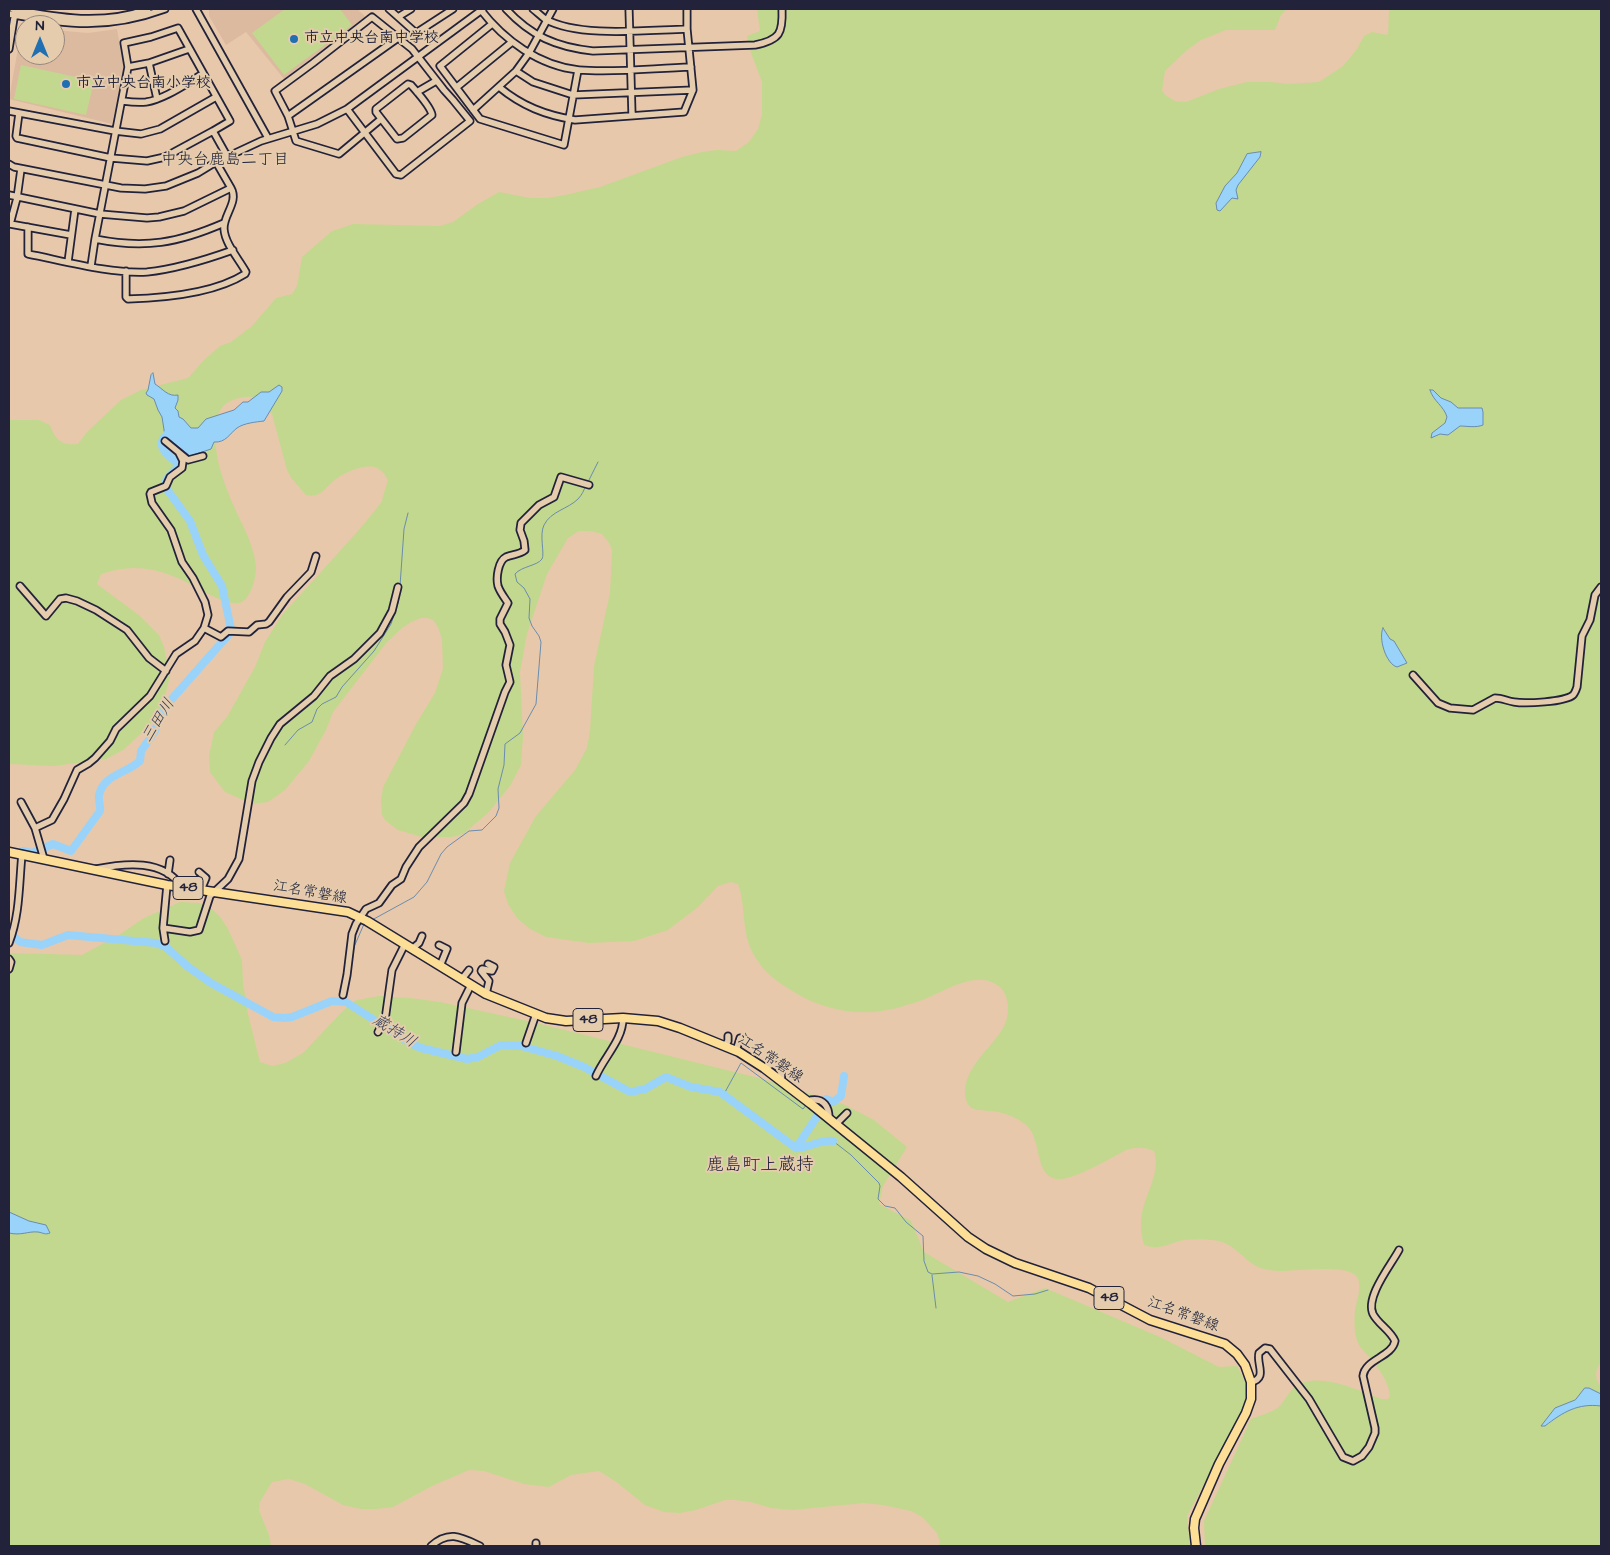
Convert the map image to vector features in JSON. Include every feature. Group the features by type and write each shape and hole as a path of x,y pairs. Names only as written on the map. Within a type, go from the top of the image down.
{"main road":[{"name":"江名常磐線","path":"9,852 167,885 334,908 366,920 486,994 546,1018 566,1021 623,1018 658,1021 725,1046 781,1080 901,1177 968,1237 986,1249 1015,1263 1089,1288 1150,1320 1225,1344 1237,1354 1245,1365 1251,1382"},
{"path":"1196,1546 1194,1519 1219,1464 1246,1413 1251,1399 1251,1382"}],"street":[{"path":"13,12 78,19 116,17 148,9"},
{"path":"13,12 57,23 98,24 130,20 165,9"},
{"path":"196,9 268,138"},
{"path":"389,9 416,33 452,9"},
{"path":"398,17 411,9"},
{"path":"9,164 22,169 106,186 145,190 166,186 268,138 317,124 347,109 482,9 492,24 512,42 530,53 558,65 578,70 691,67"},
{"path":"506,9 538,35 559,45 593,51 755,45 770,42 779,35 782,24 782,9"},
{"path":"533,9 547,20 572,28 591,31 687,29"},
{"path":"473,110 516,71 530,53 553,9"},
{"path":"629,9 632,115"},
{"path":"499,88 524,105 575,120 684,112 693,90 687,9"},
{"path":"9,49 13,12"},
{"path":"347,109 364,132 396,174 401,175 470,121 412,49 372,17 313,64 274,91 288,116 296,141 339,154 364,132 381,119"},
{"path":"492,24 440,66 480,119 564,145 578,70"},
{"path":"19,113 17,138 111,158 138,161 156,159 174,152 230,121 178,28 124,43 128,67 115,131 111,158 91,266"},
{"path":"288,116 398,38"},
{"path":"457,87 512,42"},
{"path":"128,67 149,64 190,49"},
{"path":"149,64 157,99"},
{"path":"516,71 533,82 573,95 693,90"},
{"path":"122,100 146,102 157,99 204,74"},
{"path":"417,92 436,81"},
{"path":"411,85 430,108 432,115 403,138 397,139 381,119 376,112 377,107 405,87 411,85"},
{"path":"9,111 133,134 160,129 216,97"},
{"path":"213,131 227,156"},
{"path":"126,271 126,297 128,299 164,297 197,291 227,282 245,274 246,272 225,236 224,223 234,196 216,162"},
{"path":"22,169 10,224 71,235"},
{"path":"9,194 17,198 100,214 159,217 184,211 231,188"},
{"path":"68,262 75,209"},
{"path":"95,239 130,244 163,243 206,231 224,223"},
{"path":"28,227 28,254 126,271 146,272 182,267 233,250"},
{"path":"165,441 190,460 203,456"},
{"path":"35,828 52,820 77,770 95,758 110,741 116,729 150,696 176,654 195,641 204,628 208,615 205,602 193,578 182,562 171,530 152,503 150,494 165,486 170,477 183,466 179,453"},
{"path":"343,995 349,966 352,934 366,920 366,910 379,903 389,888 401,879 418,847 467,799 510,682 506,665 510,645 500,624 500,618 508,603 499,588 497,576 499,566 504,558 525,550 520,530 521,523 539,505 554,497 562,477 588,485"},
{"path":"204,628 221,637 228,631 248,632 257,626 266,624 287,597 312,572 316,556"},
{"path":"20,586 46,616 60,599 66,598 78,601 96,610 127,630 149,658 166,670"},
{"path":"164,928 190,932 199,930 208,902 214,892 228,879 239,859 244,821 254,774 271,738 280,724 314,696 330,676 354,659 380,633 392,611 398,587"},
{"path":"1413,675 1438,703 1456,709 1473,710 1495,698 1516,702 1552,702 1569,697 1574,694 1576,688 1583,633 1590,620 1596,595 1601,587"},
{"path":"21,802 35,828 44,859"},
{"path":"9,943 17,915 22,854"},
{"path":"168,874 170,860"},
{"path":"94,869 123,865 152,865 178,881 182,887"},
{"path":"199,872 206,878 201,890"},
{"path":"165,941 167,885"},
{"path":"413,948 419,943 422,936"},
{"path":"378,1032 385,1020 392,970 405,944"},
{"path":"439,945 447,949 440,966"},
{"path":"9,959 11,962 9,970"},
{"path":"486,994 489,983 480,971 482,969 492,971 494,967 488,964"},
{"path":"462,979 469,970"},
{"path":"456,1052 462,1003 471,985"},
{"path":"526,1042 536,1014"},
{"path":"596,1076 616,1040 623,1023 623,1018"},
{"path":"725,1046 728,1036"},
{"path":"736,1051 740,1038"},
{"path":"809,1102 816,1099 823,1102 829,1110 829,1118"},
{"path":"836,1124 847,1113"},
{"path":"1251,1382 1256,1381 1262,1373 1258,1361 1258,1353 1264,1348 1270,1348 1305,1394 1343,1457 1352,1461 1362,1456 1369,1447 1375,1428 1363,1372 1393,1347 1395,1341 1392,1334 1373,1314 1373,1303 1379,1282 1399,1250"},
{"path":"431,1546 441,1539 453,1536 480,1546"}],"shaded area":[{"name":"市立中央台南中学校","path":"209,9 360,9 359,11 366,17 284,79 246,32 226,45 209,16"},
{"name":"市立中央台南小学校","path":"117,29 124,69 112,124 9,99 15,65 65,65 65,31 88,33"}],"green space":[{"name":"市立中央台南中学校","path":"285,9 340,9 352,25 284,75 252,33"},
{"path":"757,9 1287,9 1281,15 1275,30 1226,30 1201,40 1187,50 1165,71 1162,90 1165,95 1175,101 1186,102 1219,89 1247,82 1289,84 1319,82 1343,66 1357,49 1364,36 1372,32 1388,35 1389,9 1601,9 1601,1362 1596,1375 1601,1387 1601,1546 1205,1546 1204,1521 1251,1419 1276,1409 1293,1388 1305,1382 1327,1381 1351,1387 1382,1399 1388,1399 1390,1396 1383,1375 1357,1341 1355,1315 1359,1294 1359,1281 1357,1277 1352,1273 1334,1269 1283,1271 1266,1269 1251,1263 1225,1243 1215,1240 1184,1240 1155,1247 1144,1245 1141,1217 1156,1167 1154,1151 1134,1148 1064,1179 1049,1176 1041,1164 1031,1130 1025,1124 1005,1114 971,1107 966,1099 965,1091 970,1072 1007,1020 1008,1005 1006,996 1001,988 992,982 970,981 948,988 917,1002 878,1011 852,1012 822,1005 794,992 764,970 748,941 738,884 731,882 718,886 698,907 668,930 634,941 589,943 546,937 530,929 517,918 508,904 504,891 510,863 536,816 575,770 587,748 590,731 594,666 610,593 612,550 602,534 579,531 568,538 547,574 527,634 520,672 523,736 521,765 510,786 488,813 463,834 452,837 422,837 398,830 386,821 382,815 383,787 416,724 435,693 443,668 442,639 438,627 433,620 428,618 421,618 411,622 387,642 333,712 326,730 309,761 285,790 268,802 252,804 225,792 210,772 209,756 214,732 227,717 255,667 265,642 282,615 381,503 388,480 377,468 362,467 340,476 319,494 306,495 287,470 272,414 252,397 235,399 227,403 218,414 215,424 215,438 217,457 224,481 254,553 255,579 245,600 236,603 229,602 212,596 175,577 146,569 127,568 101,574 97,584 140,616 159,635 164,647 170,676 162,708 147,728 123,750 106,759 54,766 9,764 9,420 39,420 50,425 54,435 63,443 78,444 87,432 121,400 141,390 188,378 220,346 231,342 252,326 276,298 292,294 297,286 302,257 332,231 353,224 440,226 453,222 499,192 530,198 565,195 600,187 682,157 717,150 736,151 749,142 758,129 762,114 762,82 747,36 760,31"},
{"path":"21,65 94,81 86,115 14,99"},
{"path":"180,902 199,903 212,909 228,929 242,960 243,984 248,1014 260,1062 272,1066 285,1063 303,1053 350,1004 357,1000 379,996 410,998 440,1002 532,1022 763,1079 843,1104 874,1120 907,1147 883,1186 879,1204 911,1221 924,1252 1008,1302 1045,1288 1160,1337 1219,1367 1237,1366 1248,1387 1242,1413 1187,1516 1190,1546 938,1546 940,1542 937,1533 922,1517 911,1511 883,1505 864,1503 793,1510 771,1508 751,1502 725,1500 696,1510 680,1513 664,1512 645,1505 599,1471 571,1475 549,1487 524,1484 484,1471 469,1470 432,1486 393,1507 376,1509 361,1509 343,1505 305,1484 289,1479 272,1482 260,1502 259,1510 269,1535 271,1546 9,1546 9,953 82,955 119,935 144,918"}],"water":[{"path":"1261,152 1260,157 1238,185 1236,190 1238,199 1232,198 1220,211 1217,210 1216,203 1225,186 1237,173 1247,154"},
{"path":"153,373 155,384 168,394 178,395 175,408 178,411 179,417 191,428 198,428 206,419 234,410 243,402 248,402 261,392 269,392 279,385 282,387 282,391 264,421 240,426 222,441 214,442 211,449 190,456 165,436 162,417 154,399 146,393"},
{"path":"1430,390 1433,390 1441,398 1451,402 1458,408 1482,408 1483,425 1474,427 1460,426 1448,435 1440,434 1431,438 1432,433 1445,423 1447,417"},
{"path":"1383,628 1390,639 1394,641 1407,663 1397,667 1389,661 1382,644"},
{"path":"9,1212 29,1221 46,1225 50,1233 9,1233"},
{"path":"1585,1388 1601,1394 1601,1406 1578,1407 1545,1426 1541,1426 1555,1408 1575,1400"}],"waterway":[{"name":"三田川","path":"171,429 163,439 162,447 179,465 167,478 166,488 190,521 203,555 222,586 231,629"},
{"path":"588,482 598,462"},
{"path":"372,920 414,897 427,882 441,854 447,847 469,831 482,830 496,816 499,808 498,789 504,765 505,744 520,733 536,704 541,642 529,618 530,599 524,588 517,582 515,574 542,559 544,525 551,516 578,499 586,485"},
{"path":"400,586 404,529 408,513"},
{"path":"285,745 298,730 312,722 317,709 322,704 336,697 342,687 374,651 391,624 400,590"},
{"name":"三田川","path":"23,851 32,853 53,844 71,851 100,811 99,795 101,788 110,779 140,761 141,751 155,731 159,718 171,700 230,633"},
{"path":"350,975 354,947 364,924"},
{"name":"蔵持川","path":"9,933 20,942 42,945 68,935 156,943 166,947 187,966 211,983 273,1017 292,1017 332,1001 346,1002 421,1048 467,1059 478,1057 501,1045 521,1046 557,1056 584,1067 630,1092 645,1089 666,1077 691,1087 720,1092 796,1148 824,1141 833,1141"},
{"name":"蔵持川","path":"344,1002 345,996"},
{"path":"724,1094 741,1063 803,1109 807,1104"},
{"path":"796,1148 816,1118 820,1105 826,1099 833,1102 841,1096 844,1076"},
{"path":"821,1099 826,1099"},
{"path":"833,1141 851,1155 879,1183 878,1199 885,1206 895,1208 906,1222 923,1236 924,1261 928,1272 932,1274 959,1272 978,1276 1013,1296 1035,1294 1048,1290"},
{"path":"932,1275 936,1308"}],"place":[{"name":"市立中央台南中学校","path":"294,39"},
{"name":"市立中央台南小学校","path":"66,84"}],"district":[{"name":"中央台鹿島二丁目","path":"225,161"},
{"name":"鹿島町上蔵持","path":"760,1166"}]}
